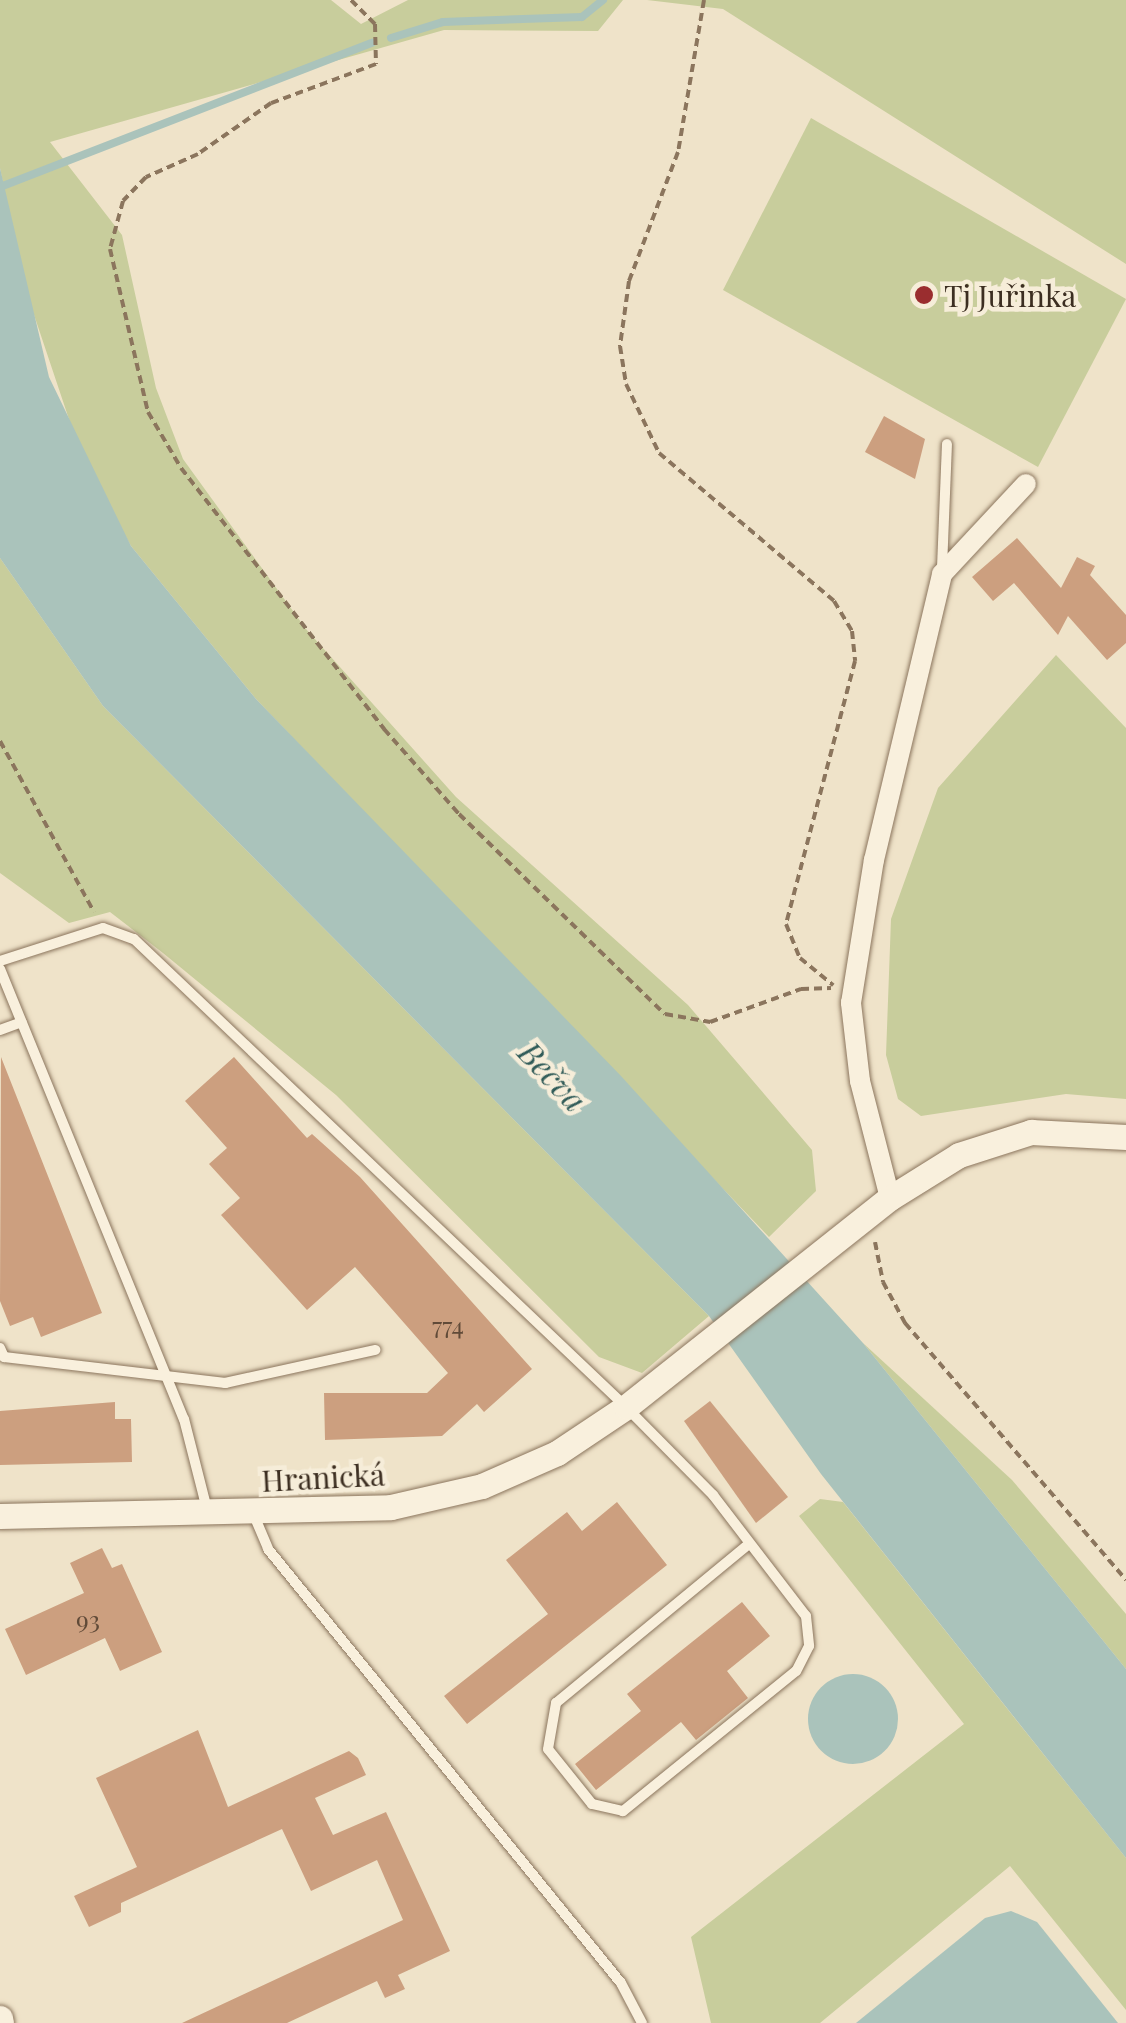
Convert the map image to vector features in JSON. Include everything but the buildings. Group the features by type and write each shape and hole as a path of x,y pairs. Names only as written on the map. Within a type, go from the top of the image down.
{"street":[{"path":"870,1213 852,1003 874,860 942,574 1026,484"},
{"name":"Hranická","path":"0,1516 253,1513 449,1496 535,1465 626,1407 870,1213 958,1155 1031,1132 1126,1137"}],"lane":[{"path":"942,574 947,444"},
{"path":"208,1515 167,1378 0,965 103,928 134,939 234,1030 626,1407 713,1495 806,1616 809,1646 796,1671 623,1811 592,1804 548,1749 556,1703 748,1545"},
{"path":"0,1030 22,1022"},
{"path":"0,1348 4,1358 225,1383 375,1350"},
{"path":"253,1513 268,1549 620,1983 642,2023"}],"path":[{"path":"350,0 375,24 376,64 271,103 198,154 146,177 123,201 110,249 148,412 180,468 459,814 665,1014 710,1022 801,989 839,988 800,958 786,924 855,662 852,631 834,602 690,487 658,454 626,384 620,346 629,281 678,152 704,0"},
{"path":"0,741 103,928"},
{"path":"870,1213 882,1282 905,1324 1126,1580"}],"green space":[{"path":"0,0 331,0 361,24 408,0 623,0 598,31 444,30 50,142 122,235 156,388 183,459 306,629 456,797 688,1005 812,1150 816,1191 769,1237 256,699 131,546 82,458 23,282 0,168"},
{"path":"647,0 1126,0 1126,264 723,9"},
{"name":"Tj Juřinka","path":"811,118 1126,299 1038,467 723,290"},
{"path":"0,558 103,706 709,1316 642,1373 599,1357 336,1095 163,953 110,912 69,923 0,873"},
{"path":"1056,655 1126,728 1126,1099 1066,1094 921,1116 898,1099 886,1055 891,919 938,788"},
{"path":"863,1343 1012,1480 1126,1614 1126,1669"},
{"path":"820,1499 843,1502 1126,1858 1126,2010 1010,1866 820,2023 711,2023 691,1937 964,1724 799,1516"}],"water":[{"name":"Bečva","path":"0,168 49,377 131,546 256,699 621,1076 863,1343 1126,1669 1126,1858 821,1474 709,1316 103,706 0,558"},
{"path":"853,1674 885,1687 898,1719 885,1751 853,1764 821,1751 808,1719 821,1687"},
{"path":"1011,1911 1037,1922 1118,2023 856,2023 985,1918"}],"waterway":[{"path":"391,38 443,22 582,17 603,0"},
{"path":"0,187 372,43"}],"place":[{"name":"Tj Juřinka","path":"924,295"}]}
